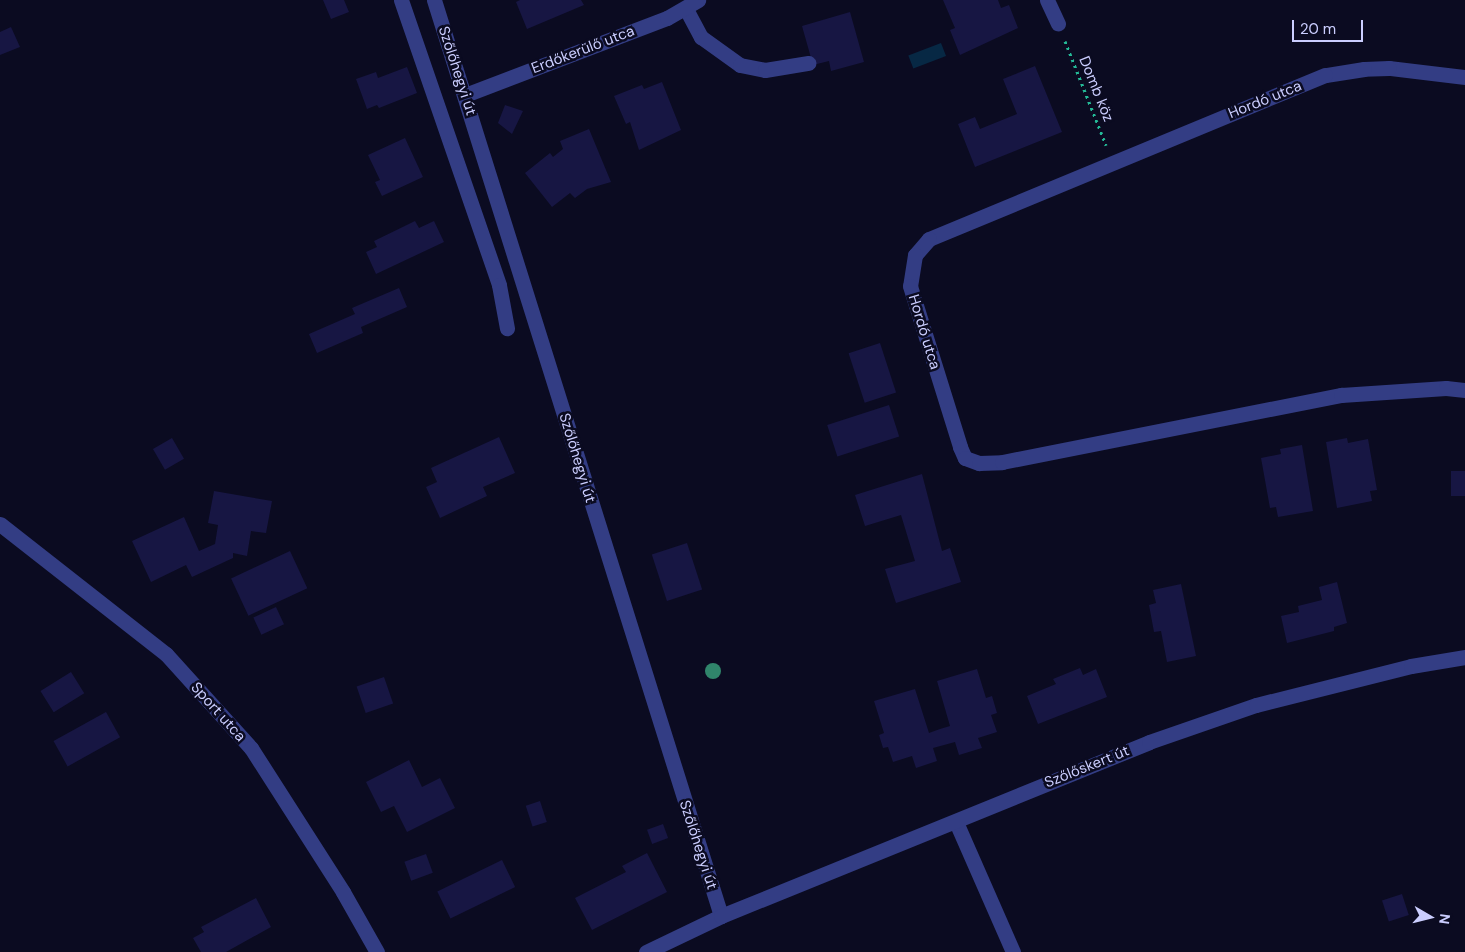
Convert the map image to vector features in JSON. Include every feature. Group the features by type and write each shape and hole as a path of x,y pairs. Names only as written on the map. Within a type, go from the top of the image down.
{"street":[{"name":"Szőlőhegyi út","path":"400,0 499,285 507,328"},
{"name":"Szőlőhegyi út","path":"434,0 721,916"},
{"path":"1047,0 1058,24"},
{"name":"Erdőkerülő utca","path":"465,95 692,4"},
{"path":"692,4 701,37 740,65 765,70 808,63"},
{"name":"Hordó utca","path":"1465,77 1389,68 1364,69 1326,76 944,231 929,239 915,256 910,277 911,293 965,458 979,463 1002,462 1342,395 1402,389 1465,390"},
{"name":"Sport utca","path":"0,524 166,654 250,748 343,892 377,952"},
{"name":"Szőlőskert út","path":"721,916 1149,742 1256,705 1411,666 1465,657"},
{"path":"956,822 1013,952"},
{"path":"646,952 721,916"}],"path":[{"name":"Domb köz","path":"1058,24 1113,161"}],"water":[{"path":"941,43 946,56 913,69 908,56"}],"building":[{"path":"323,0 344,0 349,12 331,19"},
{"path":"520,0 581,0 584,5 527,29 516,2"},
{"path":"943,0 998,0 1001,8 1009,5 1018,28 960,55 950,30 955,28"},
{"path":"850,12 864,62 831,71 829,61 813,65 802,26"},
{"path":"11,27 20,47 0,55 0,32"},
{"path":"1035,66 1062,132 975,167 958,124 975,117 980,129 1017,114 1003,79"},
{"path":"407,67 417,93 379,108 377,105 367,109 356,79 376,72 378,78"},
{"path":"662,82 681,130 639,150 630,122 626,124 614,96 642,85 644,89"},
{"path":"505,105 523,111 512,134 498,123"},
{"path":"589,129 611,182 587,189 575,198 570,193 552,207 525,173 550,153 553,157 563,149 560,141"},
{"path":"405,138 423,177 382,196 375,182 380,180 368,155"},
{"path":"415,221 419,228 434,221 444,242 376,274 366,252 377,247 374,241"},
{"path":"399,288 407,307 361,327 363,333 317,353 309,334 355,314 352,308"},
{"path":"880,343 896,392 865,403 849,353"},
{"path":"889,405 899,436 837,456 827,425"},
{"path":"499,437 515,473 483,487 487,496 440,518 426,487 437,482 431,468"},
{"path":"172,438 184,459 165,470 153,449"},
{"path":"1347,438 1348,443 1368,439 1377,490 1370,491 1372,501 1337,508 1326,442"},
{"path":"1302,445 1313,511 1278,517 1276,507 1270,508 1261,458 1281,454 1280,449"},
{"path":"1451,471 1465,471 1465,496 1451,496"},
{"path":"922,474 942,551 950,548 961,582 896,603 885,569 915,561 901,515 865,526 855,495"},
{"path":"214,491 272,501 266,533 251,531 247,556 233,553 233,558 192,577 186,565 151,582 132,541 184,517 199,551 215,544 218,525 208,523"},
{"path":"687,543 702,590 667,601 652,554"},
{"path":"290,551 307,588 248,616 231,578"},
{"path":"1337,582 1347,623 1334,627 1334,631 1287,643 1281,616 1299,612 1298,606 1322,600 1319,587"},
{"path":"1181,584 1196,656 1167,662 1161,631 1154,632 1149,605 1156,603 1153,590"},
{"path":"276,607 284,624 261,635 253,618"},
{"path":"1080,668 1083,675 1096,669 1107,697 1038,724 1027,696 1056,684 1053,679"},
{"path":"977,669 986,698 992,696 997,713 991,715 997,732 978,738 982,748 959,755 955,742 933,748 937,761 916,768 912,756 893,762 888,747 883,748 879,735 884,733 874,701 915,689 929,733 950,726 937,681"},
{"path":"71,672 84,693 54,712 40,691"},
{"path":"384,677 393,703 366,713 357,686"},
{"path":"106,712 120,737 68,766 54,741"},
{"path":"409,760 422,787 440,778 455,808 407,832 394,806 381,812 366,782"},
{"path":"540,801 547,822 533,827 526,806"},
{"path":"663,824 668,838 652,844 647,830"},
{"path":"647,853 667,892 592,930 575,898 626,872 622,866"},
{"path":"426,854 433,873 411,881 404,862"},
{"path":"502,860 515,887 450,919 437,892"},
{"path":"1402,894 1409,915 1389,921 1382,900"},
{"path":"256,898 271,927 226,952 201,952 193,938 204,932 201,927"}]}
